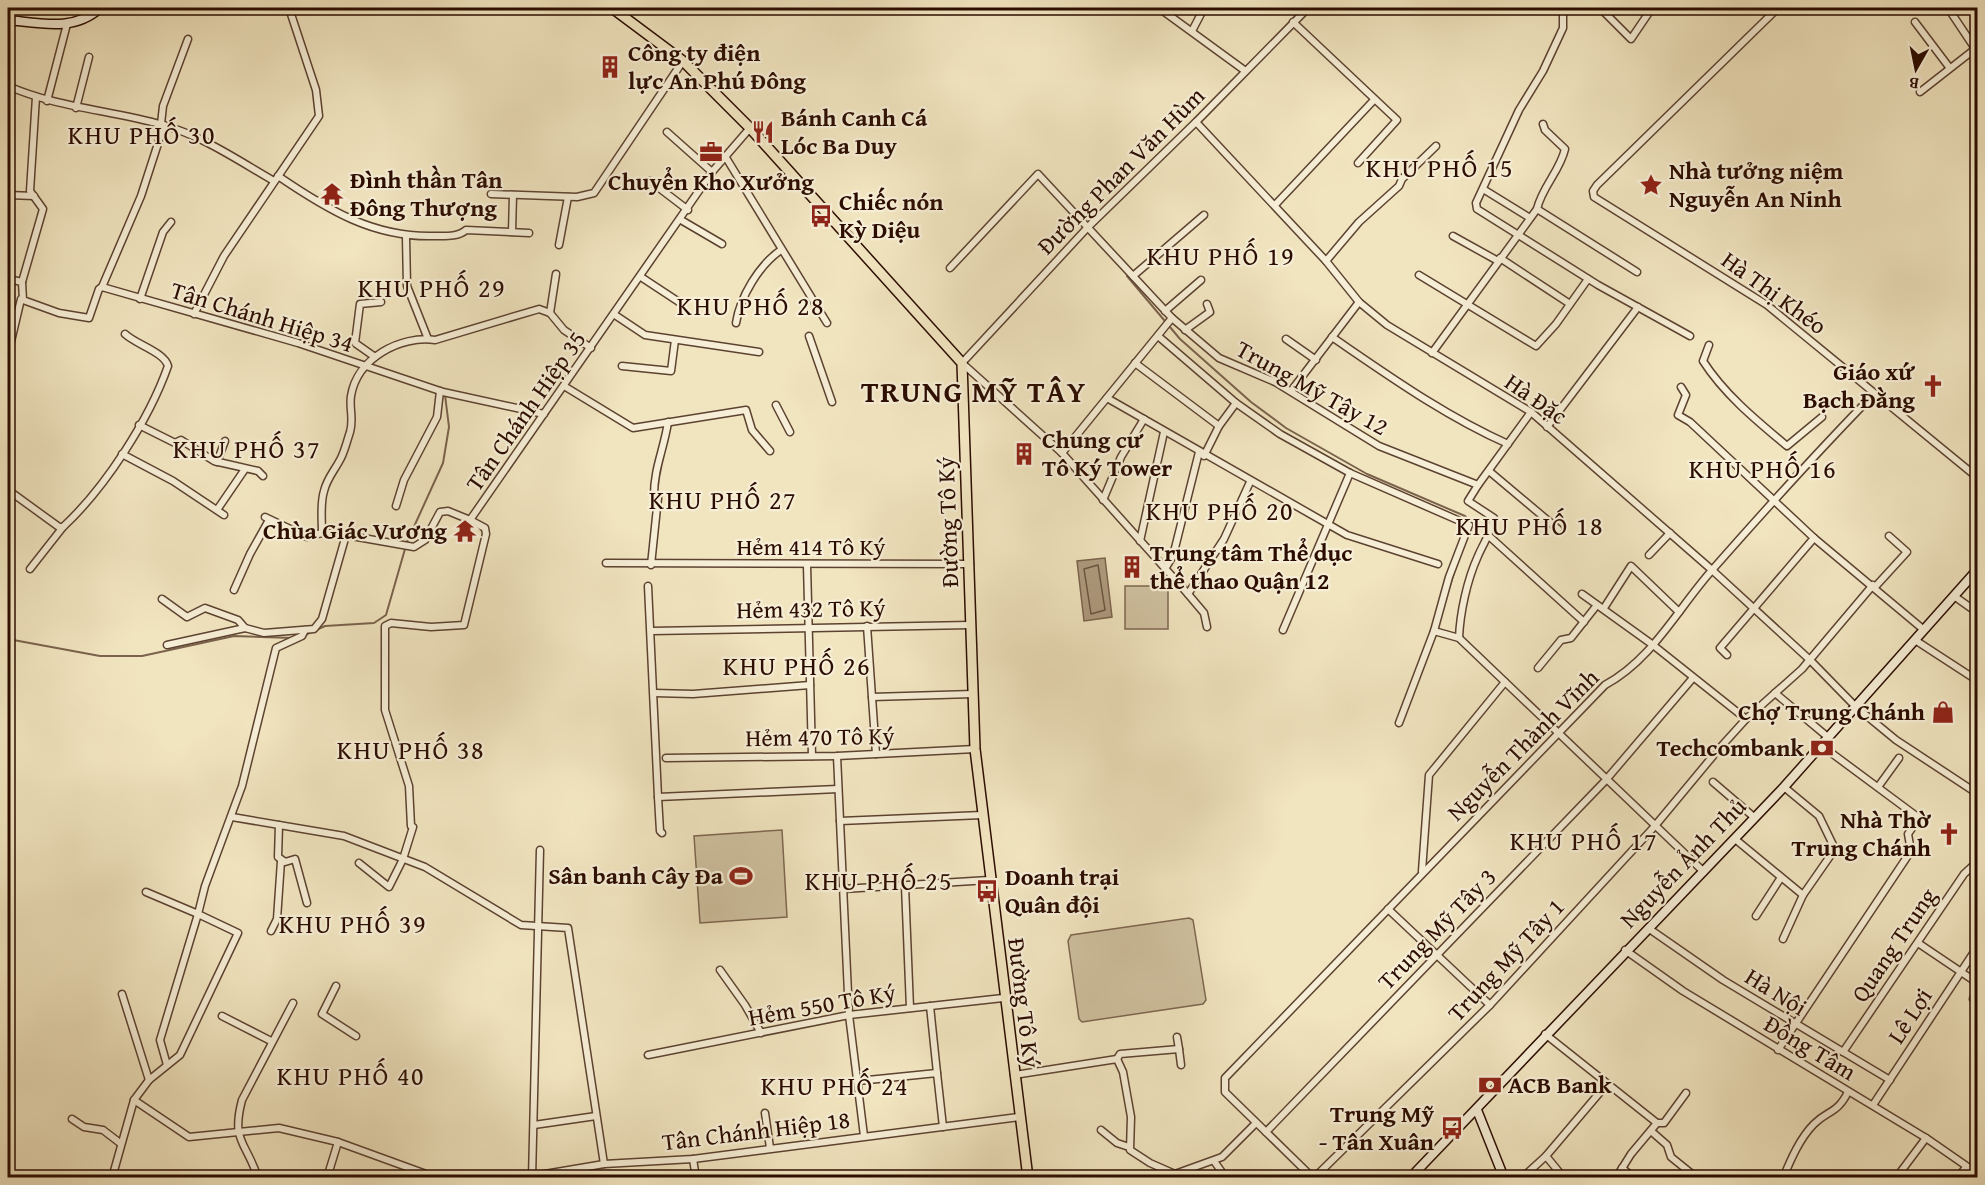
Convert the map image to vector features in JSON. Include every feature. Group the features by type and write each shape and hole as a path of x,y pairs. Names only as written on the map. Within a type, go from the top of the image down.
{"main road":[{"path":"8,20 68,24 84,19 100,8"},
{"path":"612,8 683,61 750,128 962,363"},
{"name":"Đường Tô Ký","path":"962,363 975,749 1003,998 1028,1178"},
{"name":"Nguyễn Ảnh Thủ","path":"1411,1177 1477,1110 1625,950 1704,872 1784,787 1977,569"},
{"path":"1477,1110 1504,1178"}],"street":[{"path":"194,314 224,256 319,116 316,90 289,8"},
{"path":"1158,8 1244,70"},
{"name":"Đường Phan Văn Hùm","path":"962,363 1088,227 1308,8"},
{"path":"1563,8 1563,28 1543,71 1519,110 1476,203 1477,209 1588,279 1690,336"},
{"path":"1600,8 1631,39 1652,8"},
{"name":"Hà Thị Khéo","path":"1778,8 1597,185 1593,191 1594,197 1767,305 1977,478"},
{"path":"1920,92 1949,67 1976,51 1948,8"},
{"path":"1192,31 1203,11"},
{"path":"1293,22 1373,101 1396,120 1358,163"},
{"path":"1915,22 1949,67"},
{"path":"47,101 68,24"},
{"path":"21,298 58,313 86,319 99,289 102,288 141,196 163,125 163,106 188,39"},
{"path":"76,108 89,57"},
{"path":"491,194 584,197 598,189 683,61"},
{"path":"8,86 47,101 163,125 211,145 347,218 406,237 446,236 466,230 529,233"},
{"path":"9,351 21,298 22,282 43,209 30,191 36,97"},
{"path":"1275,206 1373,101"},
{"name":"Hà Đặc","path":"1196,122 1326,261 1359,302 1387,325 1531,412 1712,570 1810,660 1856,707 1896,740 1977,794"},
{"path":"1432,353 1537,209 1540,197 1563,158 1565,149 1545,130 1543,124"},
{"name":"Tân Chánh Hiệp 35","path":"234,590 267,518 307,537 322,532 349,534 404,547 422,544 438,513 442,511 470,520 615,315 712,172 750,128"},
{"path":"667,132 712,172"},
{"path":"1326,261 1359,222 1399,186 1401,179 1436,146"},
{"path":"725,156 827,323"},
{"name":"Trung Mỹ Tây 12","path":"950,268 1038,174 1171,320 1219,358 1291,391 1379,446 1478,485"},
{"path":"650,181 688,210"},
{"path":"1483,189 1530,218"},
{"path":"8,195 34,196"},
{"path":"512,232 513,195"},
{"path":"560,245 568,197"},
{"path":"1537,209 1637,272"},
{"path":"1133,276 1204,215"},
{"path":"681,220 722,244"},
{"path":"140,298 163,231 171,222"},
{"path":"1453,236 1499,259 1570,304"},
{"path":"406,237 407,286 428,339"},
{"path":"736,323 738,309 763,266 781,250"},
{"path":"550,313 556,274"},
{"path":"1419,275 1536,346 1588,279"},
{"path":"641,277 682,304"},
{"path":"8,279 22,282"},
{"path":"1165,311 1201,280"},
{"name":"Tân Chánh Hiệp 34","path":"102,288 298,343 440,391 544,414"},
{"path":"375,357 355,343 356,333 360,304 381,302"},
{"path":"1291,391 1359,302"},
{"path":"1185,330 1210,312 1207,304"},
{"path":"1547,427 1638,307"},
{"path":"322,532 323,492 330,473 340,461 351,429 353,414 351,397 364,367 375,357 419,338 435,340 533,310 550,313 564,330 591,348"},
{"path":"615,315 645,335 759,352"},
{"path":"1062,453 1171,320"},
{"path":"30,569 122,453 139,425 166,370 167,363 160,354 125,334"},
{"path":"809,336 832,402"},
{"path":"1158,336 1236,403 1280,434 1350,473 1469,525 1449,578 1434,631 1399,723"},
{"path":"1332,337 1415,394 1480,432 1508,444"},
{"path":"1286,339 1316,360"},
{"path":"622,366 671,371 675,340"},
{"path":"1709,345 1703,361 1709,370 1729,394 1787,446 1822,417"},
{"path":"962,363 975,372 1062,453 1204,613 1207,627"},
{"path":"1135,363 1219,426"},
{"path":"564,386 630,427 746,410 752,430 770,451"},
{"path":"1682,387 1686,395 1678,415 1690,422 1814,538 1924,630"},
{"path":"396,506 404,480 437,417 440,391"},
{"name":"Nguyễn Thành Vĩnh","path":"1256,1123 1225,1092 1225,1078 1558,732 1605,685 1626,673 1653,645 1712,570 1874,394"},
{"path":"1107,398 1250,482 1347,535 1438,564"},
{"path":"1165,569 1173,556 1202,454 1236,403"},
{"path":"776,405 790,432"},
{"path":"1459,638 1460,622 1478,556 1490,537 1494,518 1468,501 1531,412"},
{"path":"1103,500 1121,457 1143,419"},
{"path":"651,565 656,496 655,469 662,455 668,422"},
{"path":"139,425 175,443 181,440 217,462 258,471 263,476"},
{"path":"1140,541 1164,432"},
{"path":"217,462 225,441"},
{"path":"122,453 173,481 224,515"},
{"path":"217,510 245,469"},
{"path":"1489,471 1558,529"},
{"path":"1283,630 1350,473"},
{"path":"1188,594 1224,539 1250,482"},
{"path":"8,490 59,527 63,527"},
{"path":"358,863 389,887 404,859 413,827 411,826 409,786 385,710 385,626 391,623 431,627 464,626 486,534 485,528 470,520"},
{"path":"1649,555 1670,533"},
{"path":"167,1065 160,1040 205,886 242,786 276,648 314,629 321,623 343,539 349,534"},
{"path":"1718,750 1746,719 1810,660 1874,586 1907,552 1888,536"},
{"path":"1490,537 1584,622"},
{"path":"1727,655 1720,648 1814,538"},
{"name":"Hẻm 414 Tô Ký","path":"606,563 651,565 970,564"},
{"path":"807,565 812,756"},
{"path":"1538,668 1561,640 1571,638 1600,607 1631,566 1679,612"},
{"path":"648,586 652,631 658,797 662,833"},
{"path":"1582,594 1653,645 1692,679 1746,719"},
{"path":"1954,596 1977,613"},
{"path":"162,599 187,617 205,608 238,620 244,628"},
{"name":"Hẻm 432 Tô Ký","path":"652,631 809,626 970,625"},
{"path":"867,626 876,754"},
{"path":"167,645 244,628 271,634 304,634"},
{"path":"1434,631 1459,638 1558,732 1605,781 1704,872"},
{"path":"1915,639 1977,681"},
{"name":"Trung Mỹ Tây 3","path":"1266,1132 1605,781 1692,679"},
{"path":"1422,872 1426,784 1429,775 1505,682"},
{"path":"654,693 693,694 810,686"},
{"path":"1775,693 1829,738"},
{"path":"872,697 973,694"},
{"path":"1778,1050 1911,851 1908,834 1919,818 1822,746"},
{"name":"Hẻm 470 Tô Ký","path":"666,758 837,756 975,749"},
{"path":"837,756 849,1015 864,1136"},
{"name":"Trung Mỹ Tây 1","path":"1313,1178 1490,1005 1654,827 1713,756"},
{"path":"1878,787 1899,758"},
{"path":"1713,782 1755,818"},
{"path":"1783,939 1803,896 1835,849 1819,816 1784,787"},
{"path":"658,797 838,789"},
{"path":"840,821 982,815"},
{"path":"232,817 344,836 425,867 521,925 568,928 604,1164"},
{"path":"271,931 277,919 279,825"},
{"path":"1735,839 1803,896"},
{"path":"532,1177 540,850"},
{"path":"280,861 288,862 295,859 307,903"},
{"name":"Quang Trung","path":"1843,1052 1964,874 1977,861"},
{"path":"1756,916 1780,879"},
{"path":"843,889 989,880"},
{"path":"905,886 910,1008"},
{"path":"112,1178 120,1143 134,1100 149,1080 180,1055 238,933 146,892"},
{"path":"1388,909 1490,1005"},
{"name":"Hà Nội","path":"1648,927 1723,980 1890,1080"},
{"path":"1918,943 1976,984 1973,999"},
{"name":"Lê Lợi","path":"1873,1105 1959,972 1975,956 1977,946"},
{"name":"Đồng Tâm","path":"1625,950 1683,991 1873,1105 1926,1138 1977,1174"},
{"path":"720,970 745,1005 761,1034"},
{"path":"336,986 322,1014 356,1036"},
{"path":"122,994 149,1080"},
{"name":"Hẻm 550 Tô Ký","path":"648,1055 849,1015 1003,998"},
{"path":"258,1178 237,1133 242,1100 293,1003"},
{"path":"930,1006 943,1127"},
{"path":"222,1016 271,1041"},
{"path":"1545,1034 1658,1123 1664,1123 1686,1093"},
{"path":"1177,1037 1181,1065"},
{"path":"1014,1076 1117,1059 1120,1054 1179,1049"},
{"path":"1117,1059 1123,1072 1131,1117 1129,1147"},
{"path":"858,1081 937,1073"},
{"path":"1522,1178 1546,1156 1607,1084"},
{"path":"1783,1178 1795,1152 1815,1123 1835,1112 1848,1092"},
{"path":"134,1100 189,1137 279,1128 338,1142 437,1177"},
{"path":"765,1113 770,1148"},
{"path":"534,1125 596,1116"},
{"name":"Tân Chánh Hiệp 18","path":"532,1177 604,1164 693,1159 1019,1117"},
{"path":"72,1119 84,1127 103,1130 120,1143"},
{"path":"1101,1130 1117,1143 1129,1147 1150,1163 1175,1176 1214,1161 1256,1123 1313,1178"},
{"path":"1616,1178 1658,1123"},
{"path":"1651,1131 1667,1145 1671,1157 1697,1178"},
{"path":"1896,1178 1926,1138"},
{"path":"327,1178 338,1142"},
{"path":"1546,1156 1564,1178"},
{"path":"693,1159 696,1178"},
{"path":"1214,1161 1226,1178"},
{"path":"1958,1178 1966,1167"},
{"path":"1622,1168 1634,1178"}],"shaded area":[{"path":"1125,586 1168,586 1168,629 1125,629"},
{"name":"Sân banh Cây Đa","path":"782,830 787,917 700,923 694,836"},
{"path":"1189,918 1193,920 1206,1000 1203,1004 1082,1022 1079,1019 1068,941 1071,935"}],"water":[{"path":"1105,558 1112,617 1084,621 1077,561"}],"waterway":[{"path":"1127,276 1180,339 1251,402 1286,428 1367,474 1465,516 1472,524 1471,527"},
{"path":"305,635 325,626 374,623 386,615 407,542 443,463 449,427 445,395"},
{"path":"1445,601 1457,564"},
{"path":"8,639 100,656 142,656 234,636 293,638"}],"place":[{"name":"Công ty điện lực An Phú Đông","path":"610,67"},
{"name":"Bánh Canh Cá Lóc Ba Duy","path":"763,132"},
{"name":"Chuyển Kho Xưởng","path":"711,152"},
{"name":"Nhà tưởng niệm Nguyễn An Ninh","path":"1651,185"},
{"name":"Đình thần Tân Đông Thượng","path":"332,194"},
{"name":"Chiếc nón Kỳ Diệu","path":"821,216"},
{"name":"Giáo xứ Bạch Đằng","path":"1933,386"},
{"name":"Chung cư Tô Ký Tower","path":"1024,454"},
{"name":"Chùa Giác Vương","path":"465,531"},
{"name":"Trung tâm Thể dục thể thao Quận 12","path":"1132,567"},
{"name":"Chợ Trung Chánh","path":"1943,712"},
{"name":"Techcombank","path":"1822,748"},
{"name":"Nhà Thờ Trung Chánh","path":"1949,834"},
{"name":"Sân banh Cây Đa","path":"741,876"},
{"name":"Doanh trại Quân đội","path":"987,891"},
{"name":"ACB Bank","path":"1490,1085"},
{"name":"Trung Mỹ - Tân Xuân","path":"1452,1128"}],"district":[{"name":"KHU PHỐ 30","path":"142,135"},
{"name":"KHU PHỐ 15","path":"1440,168"},
{"name":"KHU PHỐ 19","path":"1221,256"},
{"name":"KHU PHỐ 29","path":"432,288"},
{"name":"KHU PHỐ 28","path":"751,306"},
{"name":"TRUNG MỸ TÂY","path":"974,392"},
{"name":"KHU PHỐ 37","path":"247,449"},
{"name":"KHU PHỐ 16","path":"1763,469"},
{"name":"KHU PHỐ 27","path":"723,500"},
{"name":"KHU PHỐ 20","path":"1220,511"},
{"name":"KHU PHỐ 18","path":"1530,526"},
{"name":"KHU PHỐ 26","path":"797,666"},
{"name":"KHU PHỐ 38","path":"411,750"},
{"name":"KHU PHỐ 17","path":"1584,841"},
{"name":"KHU PHỐ 25","path":"879,881"},
{"name":"KHU PHỐ 39","path":"353,924"},
{"name":"KHU PHỐ 40","path":"351,1076"},
{"name":"KHU PHỐ 24","path":"835,1086"}]}
